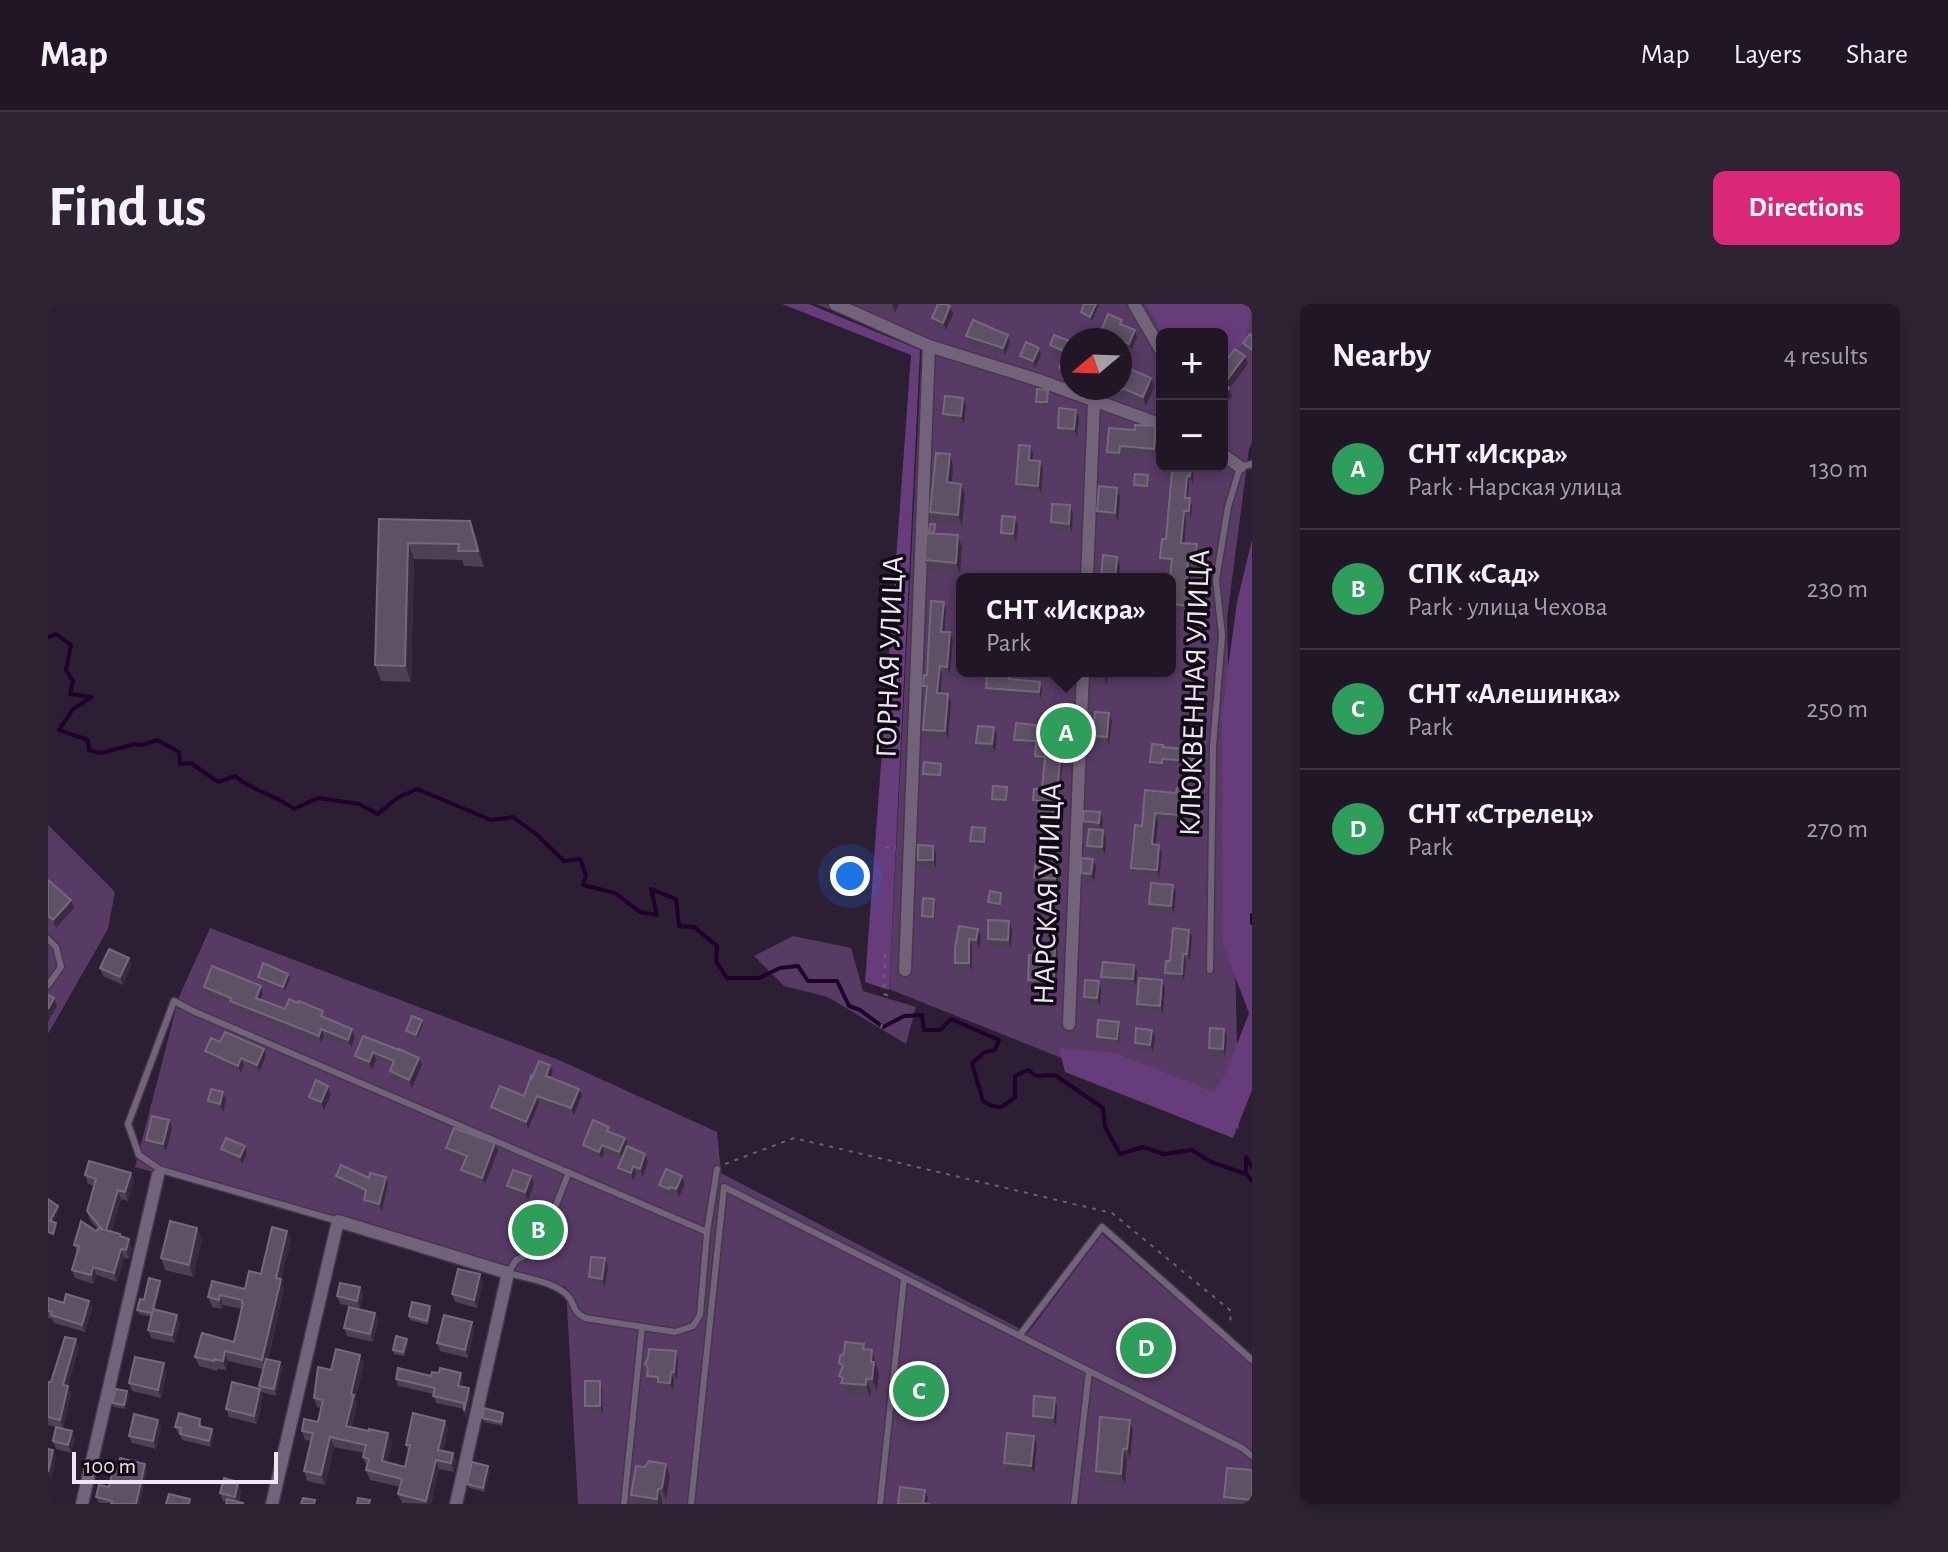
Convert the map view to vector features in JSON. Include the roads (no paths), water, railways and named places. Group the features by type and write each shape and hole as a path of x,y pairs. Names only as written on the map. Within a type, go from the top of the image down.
{"street":[{"path":"835,304 929,346 1038,380 1156,423"},
{"path":"1134,304 1156,342"},
{"name":"ГОРНАЯ УЛИЦА","path":"905,970 929,346"},
{"path":"1087,573 1094,401"},
{"path":"1228,457 1246,466"},
{"name":"НАРСКАЯ УЛИЦА","path":"1069,1024 1083,677"},
{"path":"82,1504 158,1172"},
{"path":"272,1504 338,1221 508,1273 456,1504"}],"lane":[{"name":"КЛЮКВЕННАЯ УЛИЦА","path":"1210,970 1213,746 1222,635 1216,580 1228,507 1246,466"},
{"path":"48,939 56,947 61,967 48,985"},
{"path":"338,1221 158,1172 139,1155 128,1124 174,1001 707,1232"},
{"path":"569,1172 538,1250 516,1260 508,1273 556,1287 569,1296 575,1313 585,1318 675,1332 693,1326 700,1315 707,1232 717,1169"},
{"path":"691,1504 724,1187 1242,1448 1252,1456"},
{"path":"1019,1336 1102,1227 1252,1360"},
{"path":"880,1504 904,1278"},
{"path":"624,1504 642,1327"},
{"path":"1074,1504 1089,1371"}],"waterway":[{"path":"48,637 56,634 71,645 66,670 73,681 70,694 92,697 73,709 59,730 88,740 89,750 101,753 157,740 179,752 180,764 191,763 218,782 235,776 294,809 318,798 359,804 378,814 397,798 417,789 491,820 513,817 564,861 580,859 586,875 583,885 615,893 640,912 657,915 651,889 676,899 679,926 694,927 717,946 716,961 727,978 759,978 780,968 798,966 808,981 837,981 849,1006 883,1027 904,1016 922,1015 924,1030 940,1030 951,1019 999,1040 995,1050 985,1052 972,1063 983,1101 988,1104 1000,1107 1011,1101 1015,1097 1015,1076 1028,1070 1036,1076 1055,1075 1103,1108 1105,1127 1120,1154 1143,1147 1164,1154 1192,1150 1211,1162 1246,1174 1252,1181"},
{"path":"1252,915 1252,923"},
{"path":"1246,1174 1246,1157 1252,1167"}],"place":[{"name":"СНТ «Искра»","path":"1066,733"},
{"name":"СПК «Сад»","path":"538,1230"},
{"name":"СНТ «Стрелец»","path":"1146,1348"},
{"name":"СНТ «Алешинка»","path":"919,1391"}]}
